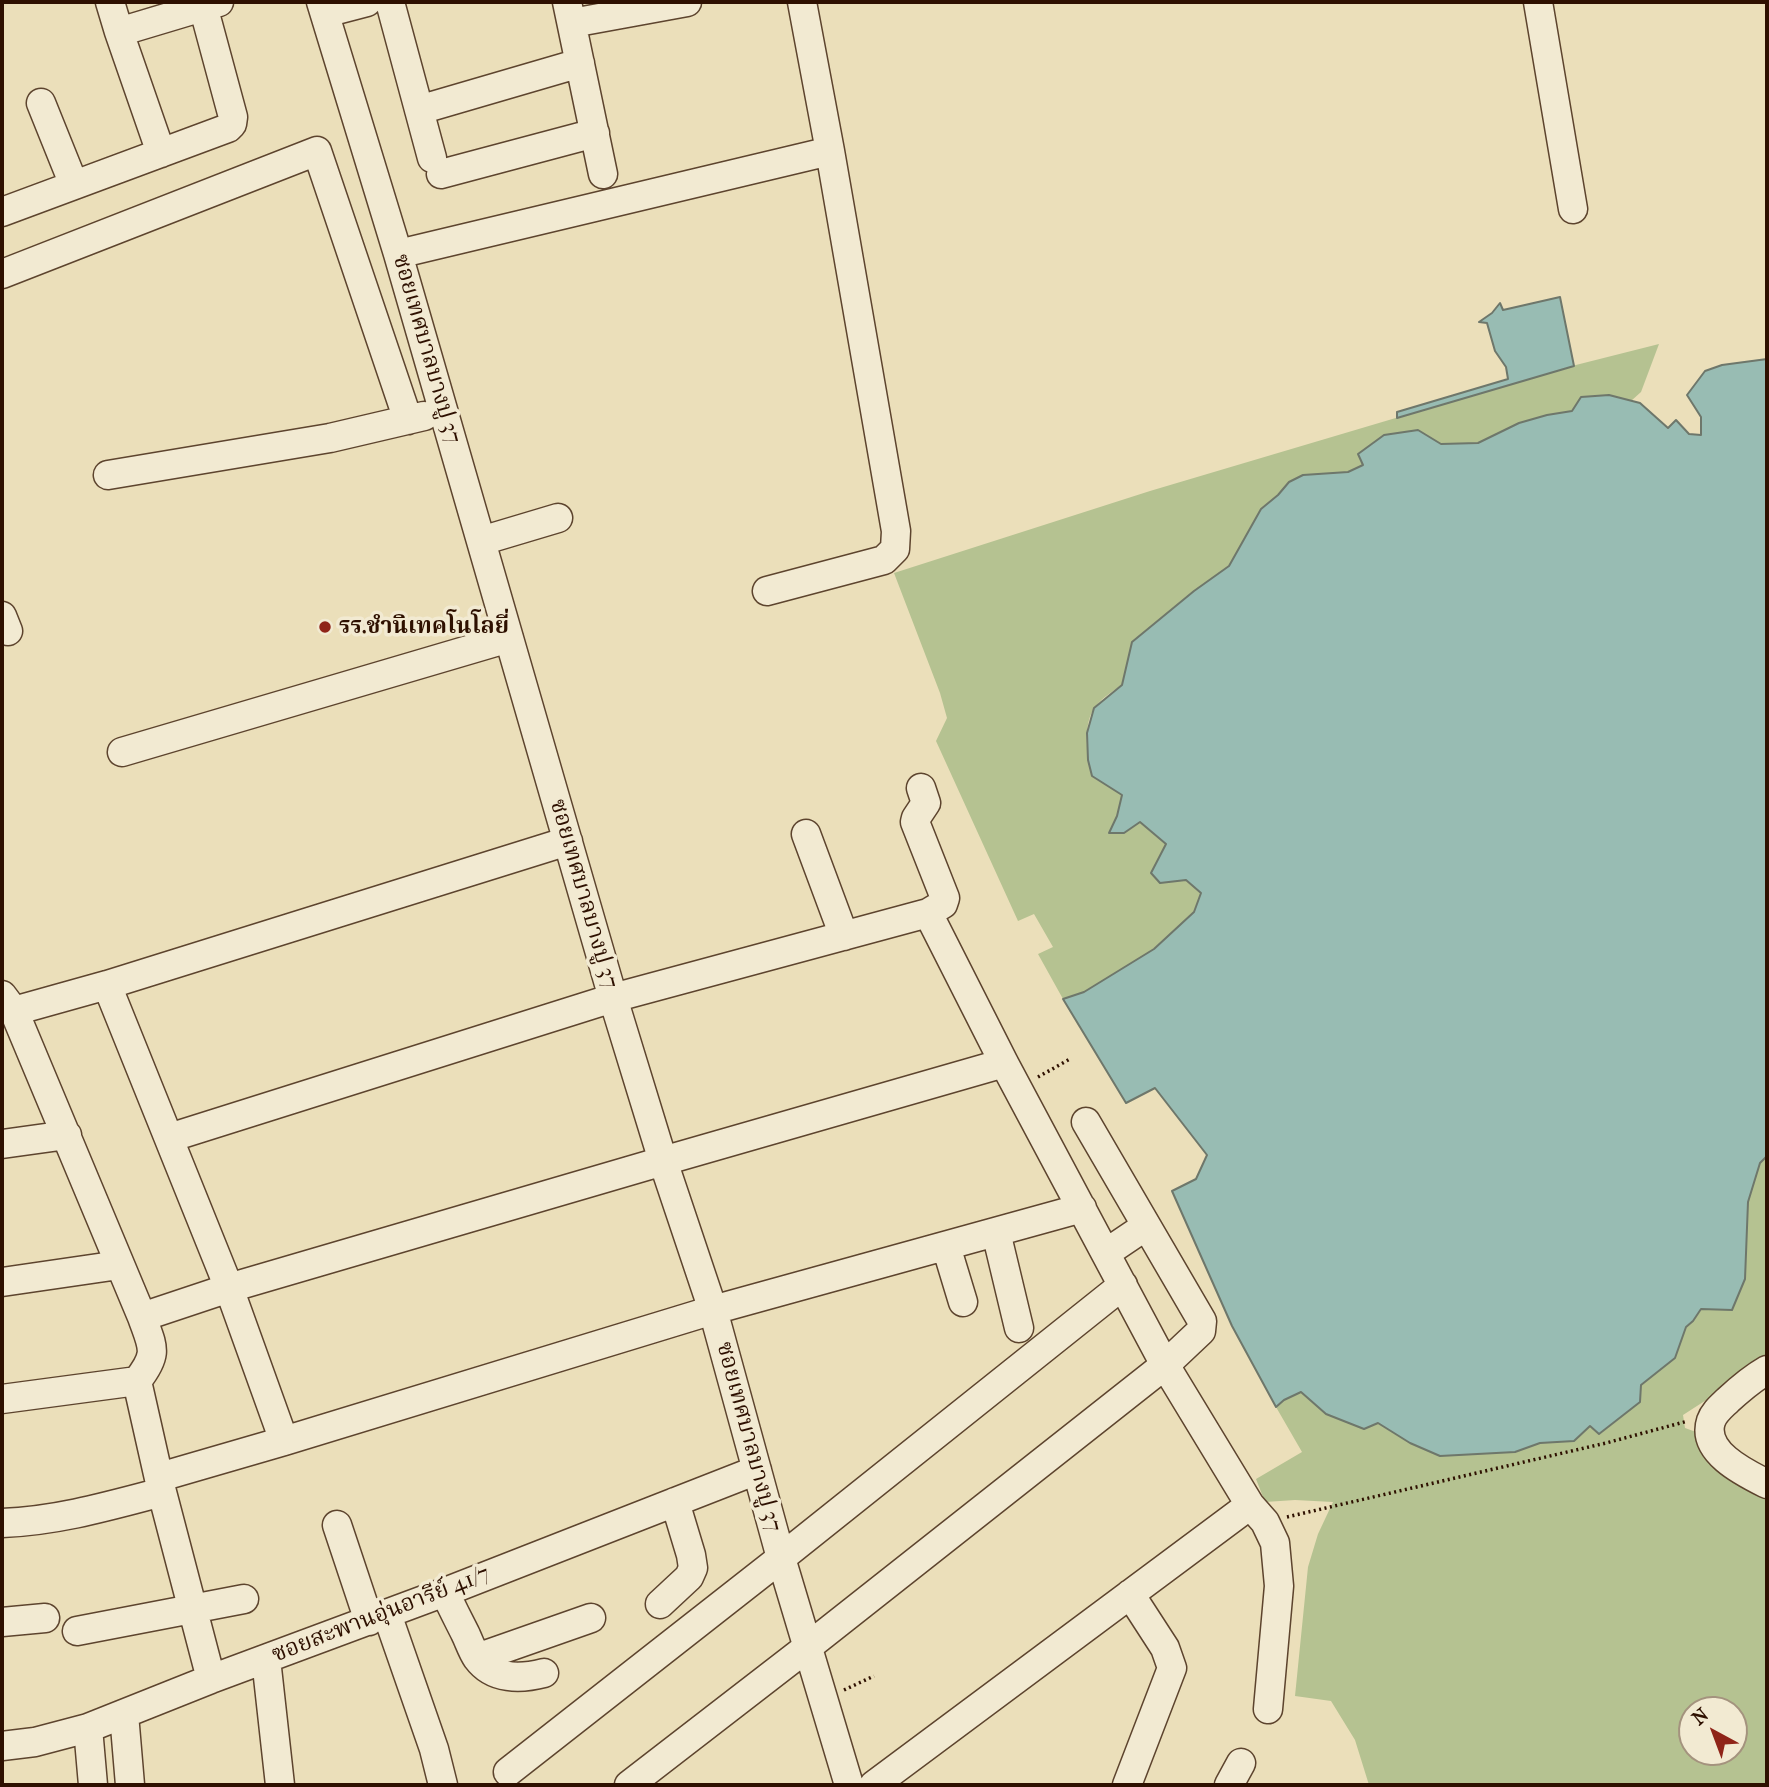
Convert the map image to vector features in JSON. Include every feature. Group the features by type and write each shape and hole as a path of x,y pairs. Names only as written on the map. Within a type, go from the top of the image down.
{"street":[{"path":"110,2 161,153"},
{"path":"323,8 367,2"},
{"path":"390,2 436,166 594,133"},
{"path":"603,174 569,12 687,2"},
{"path":"768,591 884,560 895,549 896,531 802,2"},
{"path":"1538,2 1573,209"},
{"path":"2,212 228,128 232,124 233,117 208,3 119,32"},
{"name":"ซอยเทศบาลบางปู 37","path":"323,8 398,254 613,998 663,1161 713,1310 781,1558 849,1785"},
{"path":"419,110 580,63"},
{"path":"41,103 75,185"},
{"path":"2,274 317,151 408,420"},
{"path":"398,254 830,151"},
{"path":"108,475 330,438 443,411"},
{"path":"481,541 558,518"},
{"path":"122,752 509,638"},
{"path":"169,1138 613,998 928,913 943,904 945,898 915,822 926,803 921,788"},
{"path":"806,834 844,936"},
{"path":"2,1399 137,1381 152,1358 152,1344 142,1317 67,1135 8,1003 107,985 568,841"},
{"path":"928,913 1017,1088 1165,1365 1275,1543 1279,1586 1268,1709"},
{"path":"107,985 229,1288 284,1441"},
{"path":"142,1317 229,1288 1004,1063"},
{"path":"629,1785 1165,1365 1201,1331 1202,1321 1086,1122"},
{"path":"2,1144 67,1135"},
{"path":"2,1524 81,1514 284,1441 713,1310 1082,1208"},
{"path":"1106,1253 1146,1226"},
{"path":"996,1232 1019,1328"},
{"path":"946,1246 963,1302"},
{"path":"2,1282 119,1265"},
{"path":"508,1772 1123,1285"},
{"path":"1767,1370 1717,1411 1711,1421 1710,1435 1713,1446 1727,1460 1767,1485"},
{"path":"137,1381 211,1679"},
{"name":"ซอยสะพานอุ่นอารีย์ 41/7","path":"2,1746 35,1742 89,1728 757,1470"},
{"path":"660,1604 689,1577 693,1568 676,1502"},
{"path":"874,1785 1130,1594 1257,1513"},
{"path":"337,1525 434,1749 443,1785"},
{"path":"445,1592 477,1658 487,1668 499,1675 513,1677 544,1672"},
{"path":"1127,1785 1172,1668 1165,1648 1130,1594"},
{"path":"77,1631 244,1599"},
{"path":"2,1622 45,1618"},
{"path":"477,1658 591,1618"},
{"path":"266,1659 280,1785"},
{"path":"124,1714 130,1785"},
{"path":"89,1728 93,1785"}],"path":[{"path":"1017,1088 1070,1059"},
{"path":"1257,1513 1327,1508 1606,1443 1686,1421"},
{"path":"824,1699 874,1676"}],"green space":[{"path":"1659,344 1641,392 1631,401 1609,395 1572,411 1519,423 1478,443 1440,444 1417,430 1364,465 1348,472 1303,475 1289,482 1261,509 1229,566 1132,642 1122,685 1099,703 1089,721 1087,750 1092,776 1122,795 1117,816 1124,833 1140,822 1166,844 1151,873 1160,883 1186,880 1201,893 1194,912 1154,949 1084,992 1063,999 1038,954 1053,947 1034,914 1018,921 936,741 947,718 894,573 1150,491 1564,368"},
{"path":"1767,1156 1767,1355 1742,1377 1683,1415 1685,1428 1696,1432 1747,1488 1767,1500 1767,1785 1369,1785 1355,1740 1331,1701 1295,1696 1308,1567 1318,1534 1333,1502 1265,1502 1256,1479 1302,1452 1276,1407 1301,1392 1326,1414 1378,1423 1410,1443 1515,1452 1540,1443 1573,1441 1590,1426 1600,1434 1640,1402 1641,1385 1675,1358 1686,1327 1702,1309 1745,1279 1748,1202 1760,1163"}],"water":[{"path":"1560,297 1574,366 1397,418 1397,412 1508,379 1506,367 1495,351 1487,323 1479,322 1500,303 1503,310"},
{"path":"1767,359 1767,1156 1760,1163 1748,1202 1745,1279 1732,1310 1701,1309 1686,1327 1675,1358 1641,1385 1640,1402 1599,1434 1590,1426 1574,1441 1540,1443 1515,1452 1440,1456 1410,1443 1378,1423 1364,1429 1326,1414 1301,1392 1276,1407 1232,1326 1172,1191 1196,1179 1207,1155 1155,1088 1126,1103 1063,999 1084,992 1154,949 1194,912 1201,893 1186,880 1160,883 1151,873 1166,844 1140,822 1124,833 1109,833 1122,795 1092,776 1088,760 1087,733 1094,708 1122,685 1132,642 1229,566 1261,509 1289,482 1303,475 1348,472 1363,465 1358,454 1384,435 1418,430 1441,444 1478,443 1519,423 1572,411 1581,397 1609,395 1640,403 1668,428 1676,420 1689,434 1701,435 1701,417 1687,395 1705,371 1722,365"}],"place":[{"name":"รร.ชำนิเทคโนโลยี่","path":"325,627"}]}
